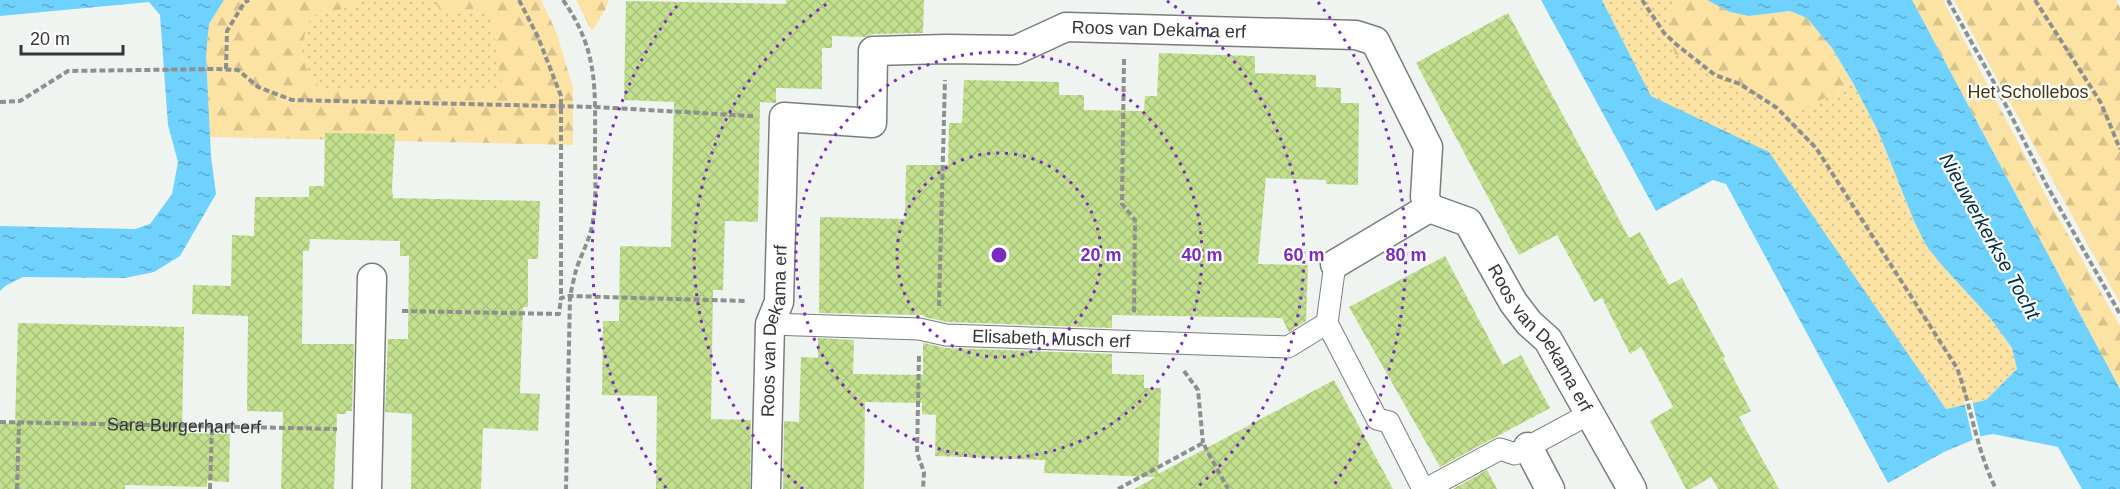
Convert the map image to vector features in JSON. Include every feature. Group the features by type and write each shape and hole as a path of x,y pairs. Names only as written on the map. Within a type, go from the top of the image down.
{"street":[{"name":"Roos van Dekama erf","path":"766,489 784,117 872,123 873,51 946,49 1016,51 1066,27 1356,35 1375,41 1428,147 1425,197 1429,208 1468,222 1513,302 1529,323 1548,340 1632,489"},
{"path":"1429,208 1335,264 1328,323 1377,419 1389,422 1424,489 1500,449 1515,454 1591,413"},
{"path":"367,489 372,278"},
{"name":"Elisabeth Musch erf","path":"775,313 946,335 1288,347 1328,323"},
{"path":"1528,447 1550,489"}],"path":[{"path":"226,69 227,31 244,3 249,0"},
{"path":"371,310 559,314 561,298 561,96 538,37 519,0"},
{"path":"563,0 574,15 592,60 596,90 595,197 591,228 576,270 570,296 566,489"},
{"path":"1642,0 1664,33 1677,45 1715,75 1740,84 1777,108 1816,148 1957,368 1966,393 1984,465 1996,489"},
{"path":"1948,0 1997,88 2046,184 2120,314"},
{"path":"2035,0 2101,103 2120,149"},
{"path":"1125,30 1122,204 1135,220 1134,341"},
{"path":"923,489 924,472 917,453 929,331 946,49"},
{"path":"0,102 20,101 69,71 226,69 238,70 258,87 292,100 595,107 784,117"},
{"path":"561,298 570,296 775,313"},
{"path":"1164,342 1198,390 1203,443 1227,489"},
{"name":"Sara Burgerhart erf","path":"0,422 368,430"},
{"path":"17,489 19,422"},
{"path":"210,489 212,426"},
{"path":"1118,489 1203,443"}],"green space":[{"path":"224,0 363,0 359,5 315,15 307,23 301,54 309,74 323,91 502,90 492,18 488,9 440,10 434,0 541,0 556,31 573,88 573,145 210,137 206,56 209,24"},
{"path":"363,0 434,0 441,10 488,9 492,18 503,90 323,91 309,74 301,54 307,23 315,15 359,5"},
{"path":"576,0 609,0 592,31"},
{"path":"1602,0 1677,0 1668,11 1666,22 1675,53 1747,90 1785,119 1853,83 1878,131 1926,245 1991,319 2012,348 2017,369 1986,400 1946,409 1877,310 1704,122 1651,96"},
{"path":"1677,0 1707,0 1730,12 1749,16 1790,11 1807,18 1832,48 1853,83 1785,119 1747,90 1675,54 1666,22 1668,11"},
{"path":"1912,0 1943,0 2051,205 2120,326 2120,389"},
{"name":"Het Schollebos","path":"1954,0 2116,0 2120,8 2120,303"}],"water":[{"path":"0,0 224,0 209,24 206,56 211,156 216,194 180,256 154,272 125,278 23,277 0,291 0,226 135,229 150,224 172,194 178,162 168,125 160,15 149,2 0,16"},
{"name":"Nieuwerkerkse Tocht","path":"1541,0 1602,0 1651,96 1769,152 1946,409 1986,400 2017,369 2012,348 1991,319 1926,245 1878,131 1853,83 1832,48 1807,18 1790,11 1749,16 1730,12 1707,0 1912,0 2120,389 2120,489 2082,489 2058,447 1993,434 1982,436 1944,452 1888,483 1726,184 1713,180 1656,211"}],"pier":[{"path":"1972,400 1981,439 1973,441 1964,401"}],"building":[{"path":"786,0 924,0 923,33 873,34 865,37 832,36 832,48 822,48 822,89 776,88 776,103 760,102 758,222 725,221 723,290 713,290 711,419 751,420 750,489 656,489 657,396 602,395 603,321 619,321 620,246 671,247 674,102 624,100 626,1 786,4"},
{"path":"1508,13 1629,238 1640,232 1669,285 1682,278 1751,411 1739,417 1779,489 1718,489 1711,477 1691,489 1686,489 1650,421 1673,407 1641,347 1630,354 1602,298 1594,302 1557,235 1519,255 1416,63"},
{"path":"1159,53 1255,56 1255,73 1316,75 1316,87 1341,88 1341,103 1359,103 1358,185 1326,184 1326,180 1266,178 1258,264 1308,265 1306,321 1289,332 1282,318 1112,315 1112,328 948,322 924,317 924,315 819,313 820,217 905,219 906,165 948,165 949,123 962,123 964,80 1059,82 1059,95 1084,95 1084,110 1144,111 1145,96 1157,96"},
{"path":"325,133 395,134 393,198 540,201 538,259 528,259 528,307 523,307 520,393 540,394 538,431 483,428 481,489 411,489 412,414 385,412 388,339 408,339 409,256 400,256 400,241 310,239 309,251 303,251 302,344 354,344 352,411 337,414 334,489 281,489 283,412 247,411 248,316 192,314 193,285 231,286 232,235 254,236 255,197 309,197 309,186 324,186"},
{"path":"1445,256 1503,365 1521,355 1550,408 1440,467 1349,307"},
{"path":"18,323 184,327 182,433 230,434 229,482 207,481 207,487 125,485 125,489 0,489 0,423 15,424"},
{"path":"818,338 854,340 853,374 923,375 923,343 946,348 1112,354 1112,374 1144,375 1144,388 1161,388 1158,474 1334,380 1393,489 1134,489 1156,477 1044,473 1045,460 935,456 936,415 922,414 922,403 865,402 864,489 783,489 784,421 799,422 801,357 818,358"},
{"path":"1487,470 1497,489 1453,489"}]}
